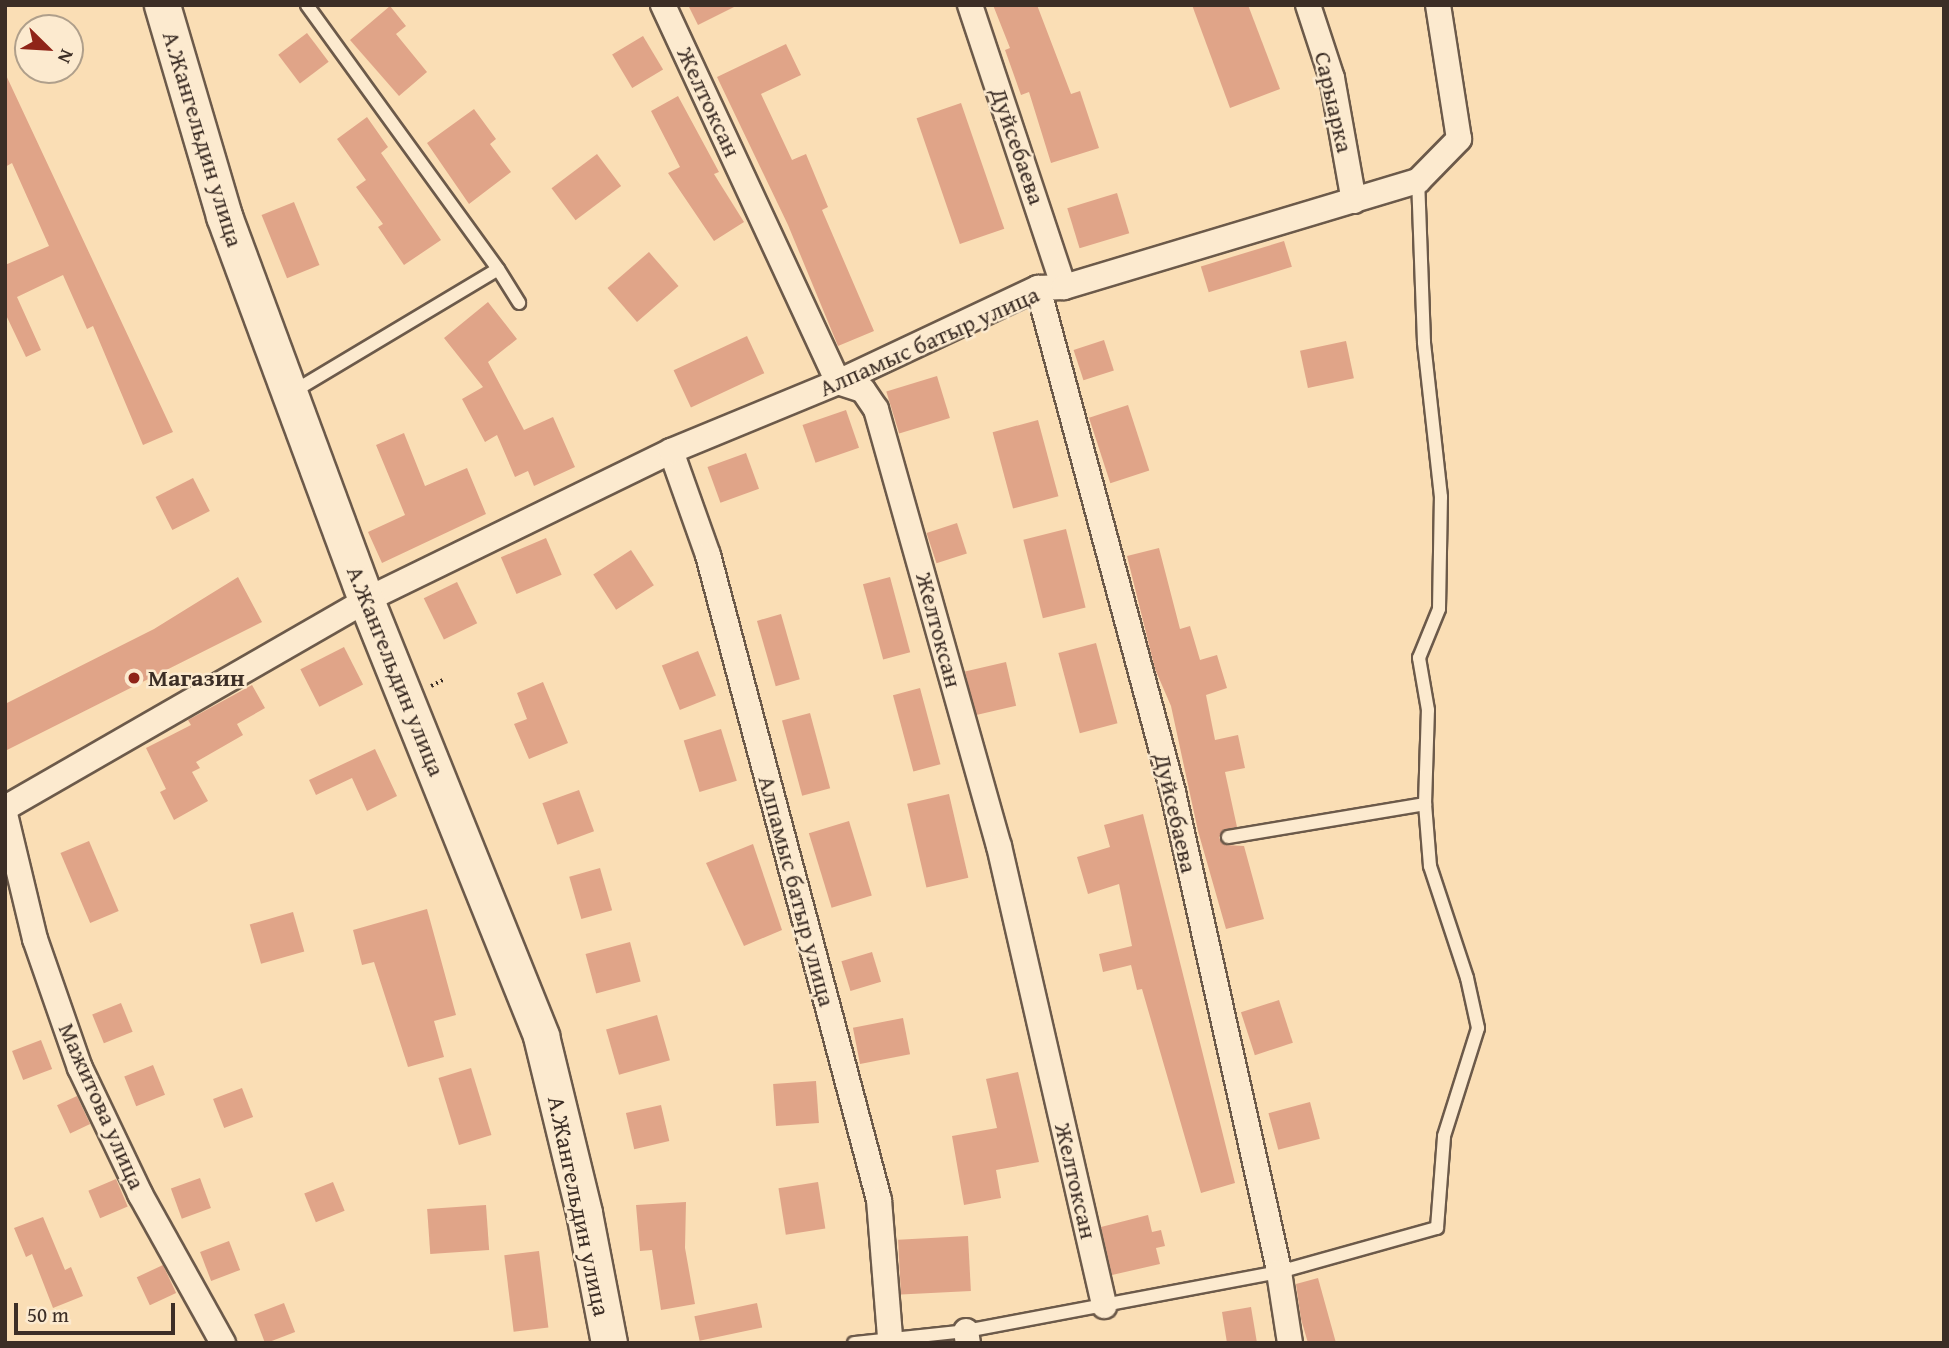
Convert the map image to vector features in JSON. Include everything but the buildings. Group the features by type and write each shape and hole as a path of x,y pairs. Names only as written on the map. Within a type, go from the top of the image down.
{"street":[{"name":"А.Жангельдин улица","path":"162,5 224,216 366,600 541,1036 584,1213 609,1343"},
{"name":"Желтоксан","path":"663,5 838,382 863,390 876,409 999,846 1104,1306"},
{"name":"Дуйсебаева","path":"970,5 1065,287"},
{"name":"Сарыарка","path":"1308,5 1332,78 1354,201"},
{"path":"1418,181 1460,139 1438,5"},
{"name":"Алпамыс батыр улица","path":"5,807 366,600 671,452 838,382 1038,288 1065,287 1418,181"},
{"name":"Дуйсебаева","path":"1038,288 1173,792 1279,1272 1290,1343"},
{"name":"Алпамыс батыр улица","path":"671,452 708,555 879,1200 890,1336"},
{"name":"Мажитова улица","path":"5,814 13,883 80,1068 140,1194 223,1343"}],"lane":[{"path":"307,5 498,269 519,303"},
{"path":"854,1343 890,1336 967,1337 1104,1306 1279,1272 1437,1228 1444,1136 1478,1028 1467,978 1430,866 1425,804 1429,710 1419,658 1439,609 1441,497 1424,342 1418,181"},
{"path":"291,393 498,269"},
{"path":"1228,837 1425,804"}],"place":[{"name":"Магазин","path":"134,678"}]}
